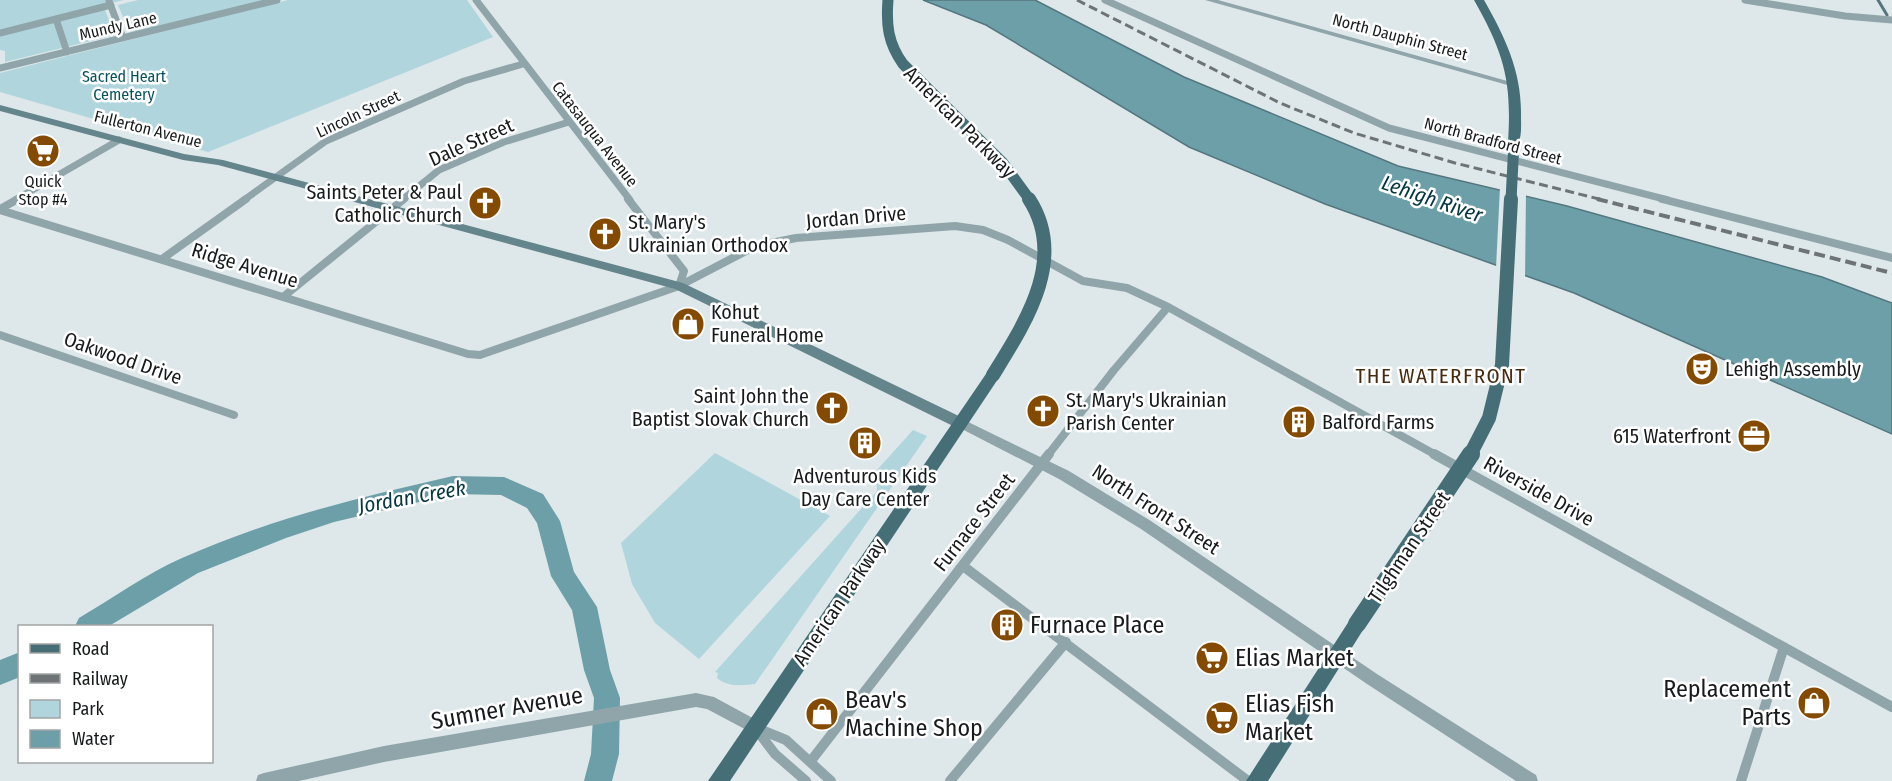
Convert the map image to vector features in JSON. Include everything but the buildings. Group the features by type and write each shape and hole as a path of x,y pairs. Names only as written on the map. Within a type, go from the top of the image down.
{"main road":[{"name":"American Parkway","path":"718,781 993,375 1033,306 1044,271 1045,244 1038,215 1021,185 1005,166 903,64 892,49 887,36 888,0"},
{"name":"Tilghman Street","path":"1256,781 1336,654 1468,460 1483,432 1500,378 1514,142 1514,84 1507,56 1479,0"},
{"name":"Fullerton Avenue","path":"0,98 195,152 219,162"},
{"name":"Fullerton Avenue","path":"0,108 188,158 219,162 277,177 678,286 736,313"},
{"name":"North Front Street","path":"736,313 960,423"}],"street":[{"name":"Mundy Lane","path":"0,68 277,0"},
{"name":"Catasauqua Avenue","path":"476,0 684,271 678,286"},
{"name":"North Bradford Street","path":"1105,0 1389,128 1892,258"},
{"name":"North Dauphin Street","path":"1209,0 1514,84"},
{"path":"1745,0 1866,19 1892,20"},
{"path":"0,33 110,3 123,38"},
{"path":"56,19 68,52"},
{"name":"Lincoln Street","path":"162,259 326,141 464,81 523,64"},
{"name":"Dale Street","path":"283,297 439,170 504,142 569,122"},
{"path":"0,210 118,140"},
{"name":"Ridge Avenue","path":"0,210 468,354 480,355"},
{"name":"Jordan Drive","path":"480,355 678,286 748,250 779,240 955,226 969,227 1000,236 1083,281 1127,288 1168,307"},
{"name":"Furnace Street","path":"810,762 1114,370 1168,307"},
{"name":"Riverside Drive","path":"1168,307 1892,707"},
{"name":"Oakwood Drive","path":"0,335 234,415"},
{"name":"North Front Street","path":"960,423 1042,464 1146,525 1336,654 1530,781"},
{"path":"963,566 1248,781"},
{"path":"950,781 1065,642"},
{"path":"1741,781 1784,647"},
{"name":"Sumner Avenue","path":"264,781 373,756 696,700 709,702 754,728"},
{"path":"754,728 786,740 831,781"},
{"path":"754,728 775,754 806,781"}],"green space":[{"path":"0,0 124,0 103,5 115,35 5,62 5,51 0,50"},
{"path":"138,0 271,0 130,34 118,5"},
{"name":"Sacred Heart Cemetery","path":"288,0 467,0 493,37 208,152 0,92 0,73"},
{"path":"913,430 927,436 755,684 731,685 717,678 718,673 715,672 877,491 877,485 868,480"},
{"path":"715,453 830,516 699,659 655,623 632,584 621,543"}],"water":[{"name":"Lehigh River","path":"923,0 1035,0 1184,77 1398,166 1567,206 1822,277 1892,303 1892,434 1574,293 1325,204 1189,147 986,25"}],"pier":[{"path":"1500,187 1526,193 1525,279 1496,268"}],"waterway":[{"path":"1878,0 1887,15"},
{"name":"Jordan Creek","path":"90,625 189,566 280,530 334,513 453,485 504,486 535,501 548,521 563,576 584,607 597,670 607,698 605,754 598,781"},
{"name":"Jordan Creek","path":"0,673 18,665"}],"railway":[{"path":"1077,0 1280,103 1354,133 1455,163 1603,200"},
{"path":"1597,199 1892,273"}],"place":[{"name":"Quick Stop #4","path":"43,151"},
{"name":"Saints Peter & Paul Catholic Church","path":"485,203"},
{"name":"St. Mary's Ukrainian Orthodox","path":"605,234"},
{"name":"Kohut Funeral Home","path":"688,324"},
{"name":"Lehigh Assembly","path":"1702,369"},
{"name":"Saint John the Baptist Slovak Church","path":"832,408"},
{"name":"St. Mary's Ukrainian Parish Center","path":"1043,411"},
{"name":"Balford Farms","path":"1299,422"},
{"name":"615 Waterfront","path":"1754,436"},
{"name":"Adventurous Kids Day Care Center","path":"865,443"},
{"name":"Furnace Place","path":"1007,625"},
{"name":"Elias Market","path":"1212,658"},
{"name":"Replacement Parts","path":"1814,703"},
{"name":"Beav's Machine Shop","path":"822,714"},
{"name":"Elias Fish Market","path":"1222,718"}],"district":[{"name":"THE WATERFRONT","path":"1441,376"}]}
